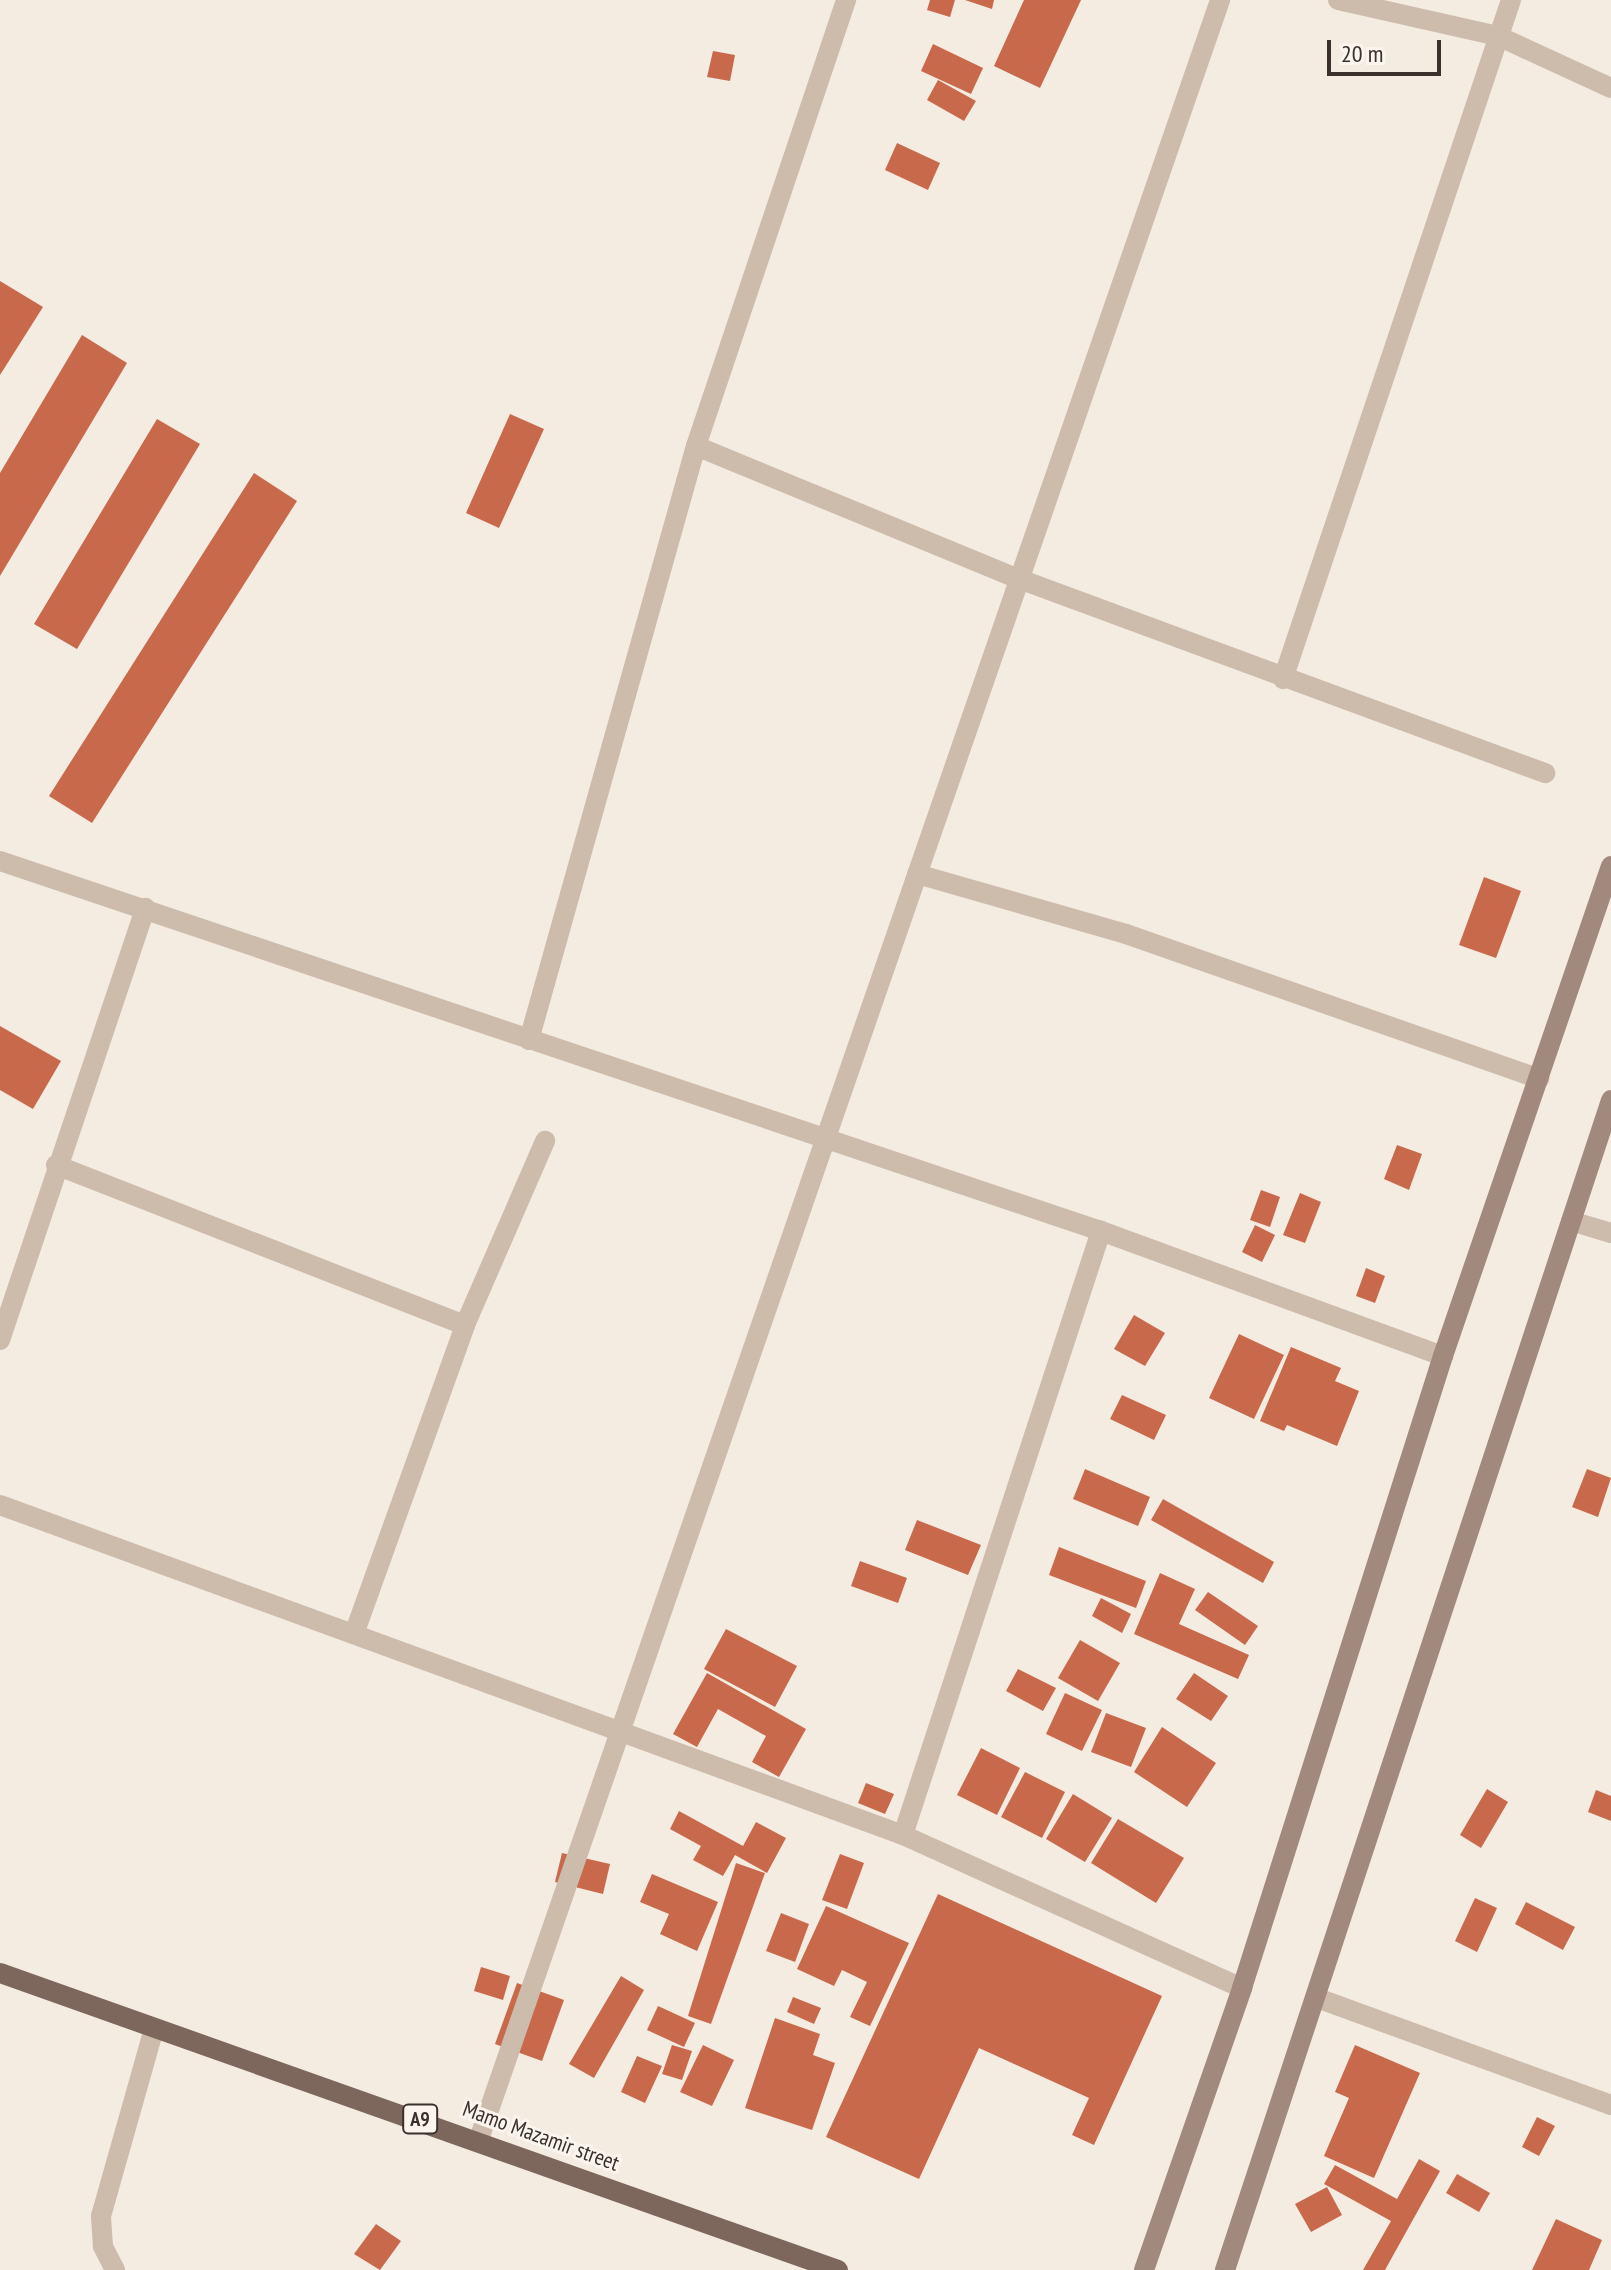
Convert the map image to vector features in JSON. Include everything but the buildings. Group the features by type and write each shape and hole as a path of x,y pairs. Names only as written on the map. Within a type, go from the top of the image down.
{"main road":[{"path":"1144,2270 1242,1988 1443,1356 1611,866"},
{"path":"1225,2270 1611,1100"},
{"name":"Mamo Mazamir street","path":"0,1973 154,2029 479,2139 838,2270"}],"street":[{"path":"529,1040 696,446 846,0"},
{"path":"479,2139 1220,0"},
{"path":"1338,0 1498,36 1611,88"},
{"path":"1283,679 1511,0"},
{"path":"696,446 1019,579 1283,679 1545,773"},
{"path":"0,861 1101,1231 1443,1356"},
{"path":"917,874 1126,934 1539,1079"},
{"path":"0,1340 56,1165 145,908"},
{"path":"354,1634 465,1325 545,1141"},
{"path":"56,1165 465,1325"},
{"path":"1571,1221 1611,1233"},
{"path":"903,1835 1101,1231"},
{"path":"0,1505 903,1835 1242,1988"},
{"path":"1317,1998 1611,2105"},
{"path":"115,2270 103,2246 101,2216 154,2029"}]}
